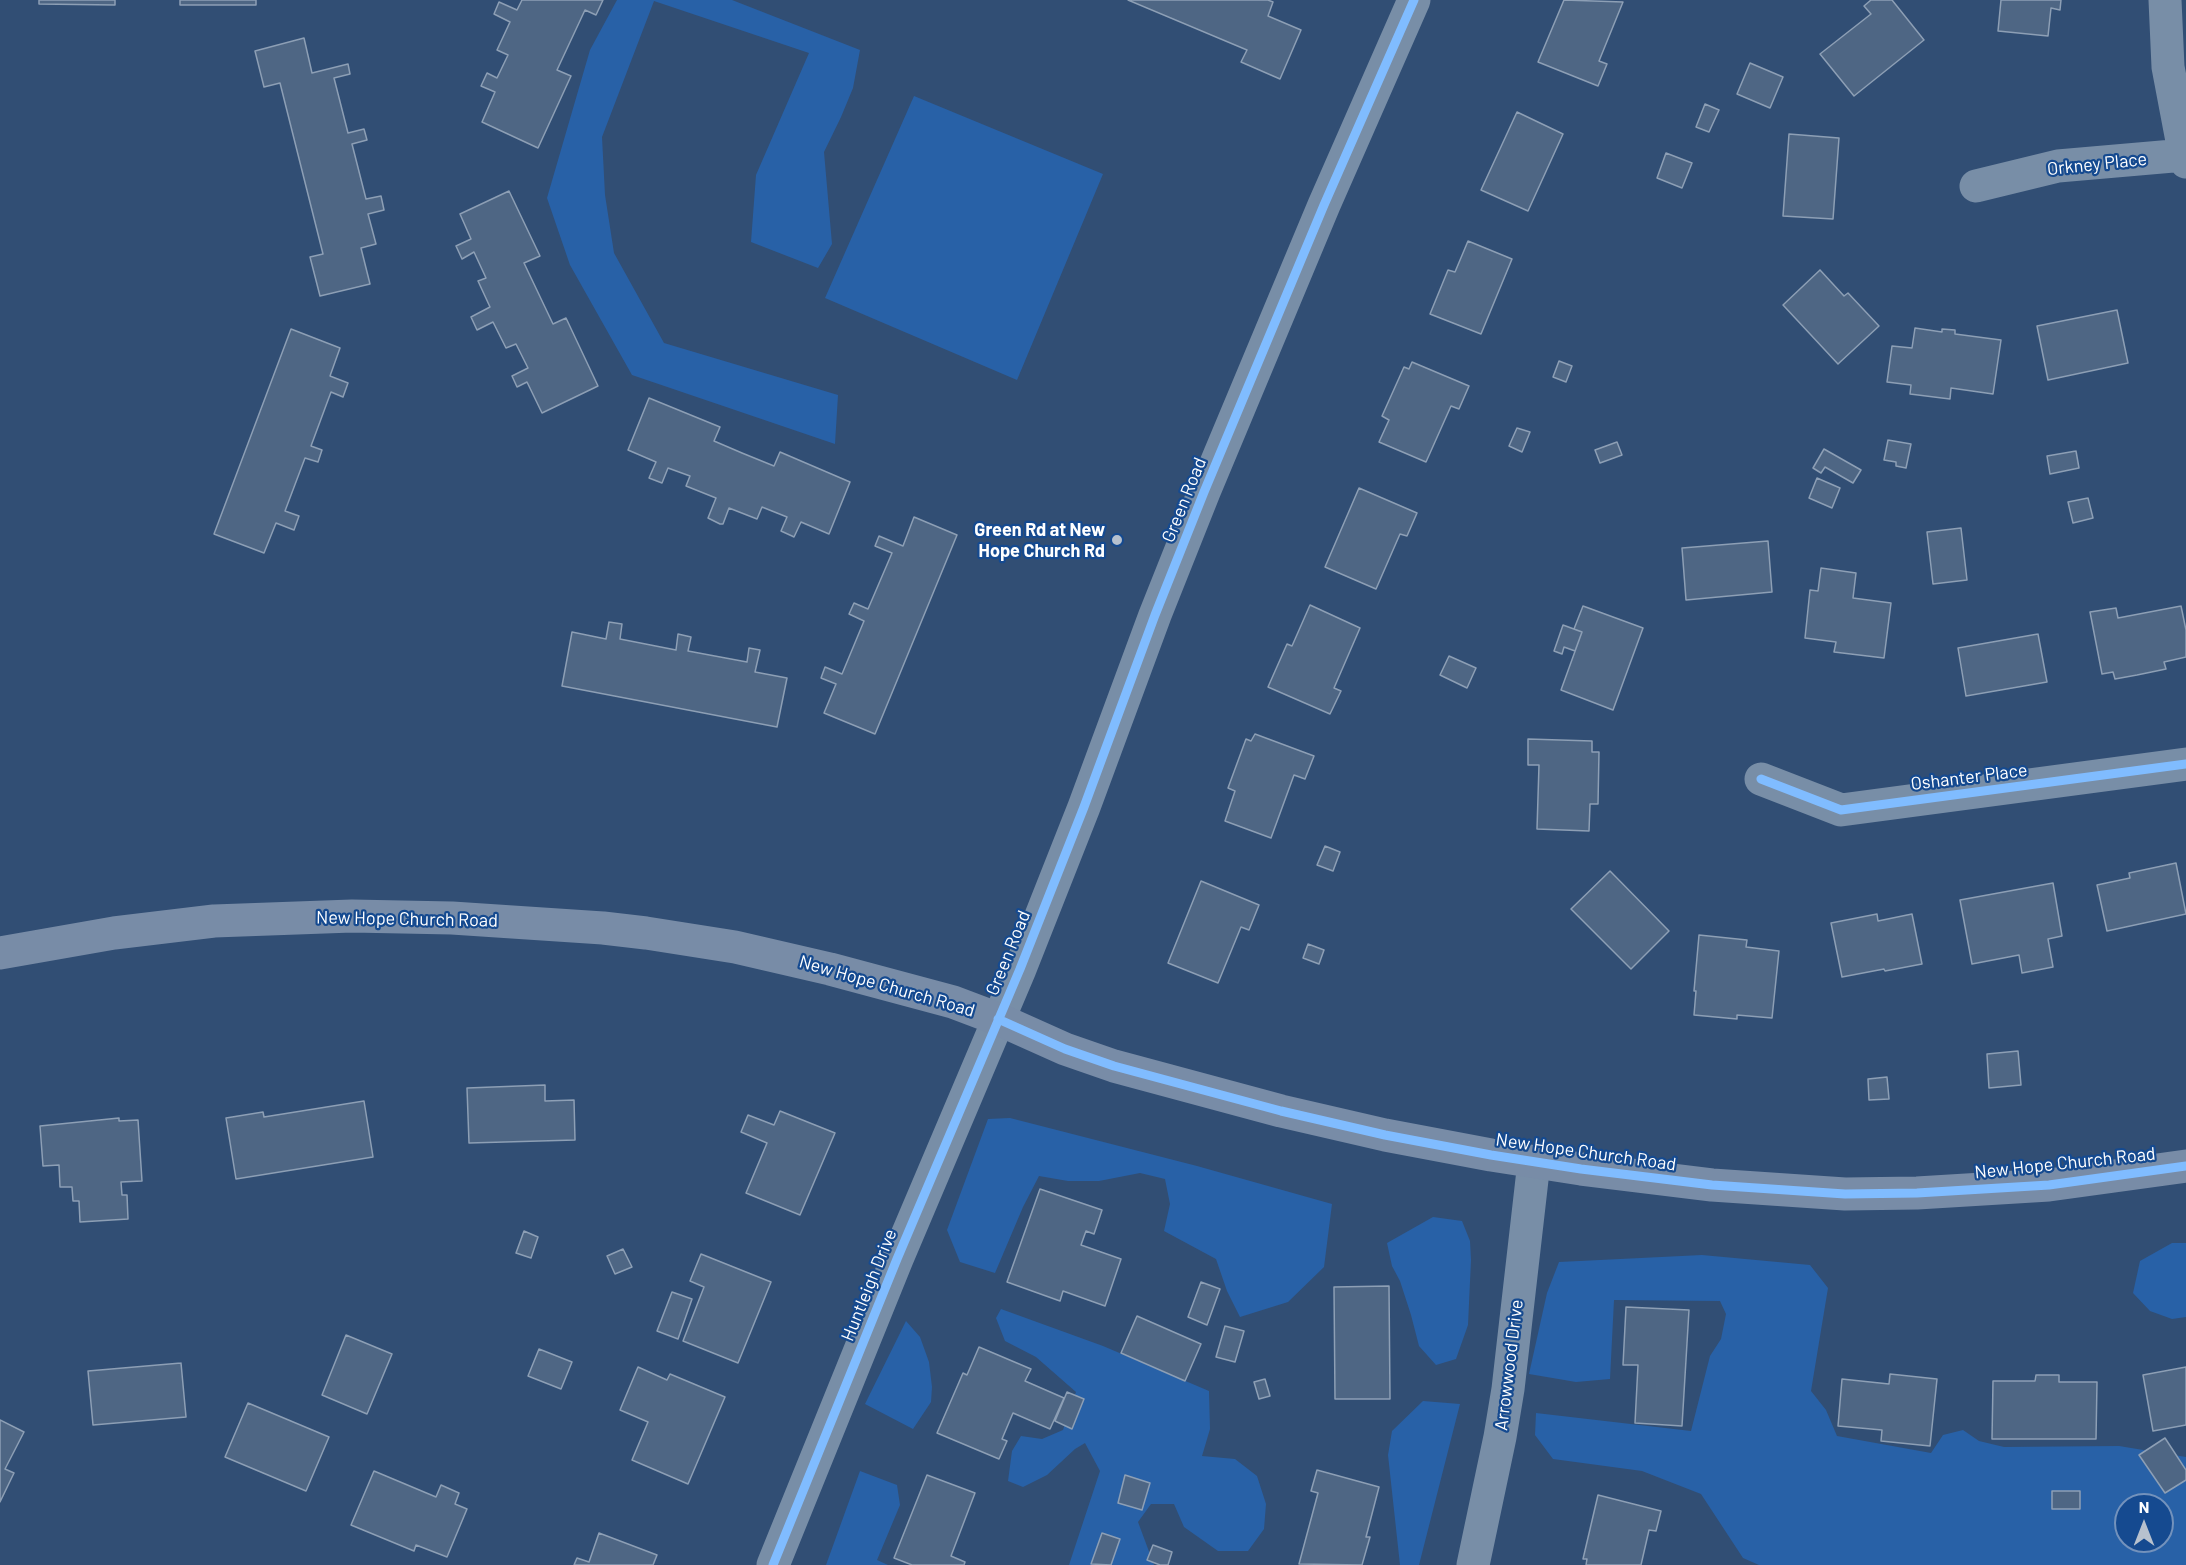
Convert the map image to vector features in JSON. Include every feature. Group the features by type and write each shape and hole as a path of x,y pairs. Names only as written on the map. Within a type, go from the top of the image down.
{"main road":[{"name":"New Hope Church Road","path":"0,953 114,933 214,921 352,916 452,918 646,933 735,947 830,969 953,1002 1065,1049 1173,1083 1385,1135 1534,1162 1712,1185 1845,1194 1917,1193 2049,1185 2186,1166"}],"street":[{"name":"Green Road","path":"998,1019 1080,818 1155,615 1209,481 1324,205 1414,0"},
{"path":"2165,0 2168,67 2185,159"},
{"name":"Orkney Place","path":"1976,186 2058,166 2185,159"},
{"name":"Oshanter Place","path":"1761,779 1841,810 2186,764"},
{"name":"Huntleigh Drive","path":"773,1565 998,1019"},
{"name":"Arrowwood Drive","path":"1473,1565 1508,1389 1534,1162"}],"shaded area":[{"path":"617,0 732,0 860,50 853,88 824,152 832,244 818,268 751,242 756,175 809,53 654,1 602,137 605,195 614,253 664,343 838,395 835,444 632,375 570,265 547,198 590,50"},
{"path":"914,96 1103,174 1017,380 825,298"},
{"path":"1010,1118 1197,1166 1332,1204 1324,1267 1288,1302 1240,1317 1227,1291 1216,1259 1164,1231 1170,1204 1165,1179 1140,1173 1099,1181 1068,1181 1039,1176 995,1273 960,1262 947,1230 988,1119"},
{"path":"1433,1217 1462,1221 1470,1241 1471,1260 1468,1325 1456,1359 1436,1365 1419,1346 1400,1281 1392,1266 1387,1243"},
{"path":"2172,1243 2186,1243 2186,1317 2172,1319 2150,1311 2133,1293 2140,1261"},
{"path":"1702,1255 1810,1265 1828,1288 1811,1391 1826,1410 1837,1436 1931,1453 1943,1435 1963,1430 1979,1441 2004,1447 2119,1446 2186,1457 2186,1565 1759,1565 1743,1558 1701,1494 1642,1471 1553,1459 1535,1435 1536,1413 1691,1431 1710,1356 1721,1339 1726,1314 1720,1301 1614,1300 1610,1379 1576,1382 1529,1374 1547,1293 1559,1262"},
{"path":"1001,1309 1103,1346 1209,1391 1210,1429 1202,1456 1235,1459 1257,1476 1266,1504 1264,1529 1248,1551 1218,1551 1184,1527 1174,1504 1151,1504 1138,1522 1154,1565 1069,1565 1100,1471 1085,1443 1075,1449 1047,1475 1023,1487 1008,1481 1012,1451 1021,1436 1042,1439 1063,1430 1076,1392 1036,1357 1005,1341 996,1318"},
{"path":"906,1321 920,1337 929,1362 932,1387 931,1402 913,1429 865,1404"},
{"path":"1423,1401 1460,1404 1419,1565 1400,1565 1388,1455 1392,1431"},
{"path":"860,1471 897,1485 900,1505 877,1560 888,1565 826,1565"}],"building":[{"path":"39,0 115,0 115,5 39,4"},
{"path":"180,0 256,0 256,5 180,5"},
{"path":"522,0 603,0 596,15 585,10 557,70 571,76 538,148 482,122 495,92 481,86 487,73 497,78 508,55 497,50 510,22 494,14 499,2 517,10"},
{"path":"1128,0 1268,0 1273,2 1268,16 1301,30 1280,79 1241,62 1247,50"},
{"path":"1564,0 1623,2 1599,61 1607,64 1598,86 1538,62"},
{"path":"1871,0 1892,0 1924,40 1854,96 1820,54 1871,14 1864,6"},
{"path":"2001,0 2061,0 2060,10 2051,8 2048,36 1998,31"},
{"path":"304,38 312,73 348,64 350,74 334,78 348,133 364,129 367,140 352,144 366,199 381,196 384,210 368,214 376,244 361,248 370,284 320,296 310,257 323,254 280,83 264,87 255,51"},
{"path":"1750,63 1783,77 1770,108 1737,94"},
{"path":"1705,104 1719,110 1709,132 1696,127"},
{"path":"1517,112 1563,134 1528,211 1481,190"},
{"path":"1789,134 1839,138 1833,219 1783,216"},
{"path":"1666,153 1692,163 1682,188 1657,178"},
{"path":"509,191 540,256 524,263 553,324 566,318 598,386 542,413 527,382 517,387 512,376 528,368 516,344 506,348 493,322 477,330 471,317 490,307 478,281 486,278 474,252 462,259 456,246 471,239 460,214"},
{"path":"1468,241 1512,259 1481,334 1430,314 1448,270 1455,272"},
{"path":"1820,270 1844,296 1848,293 1879,326 1838,364 1783,305"},
{"path":"2117,310 2128,363 2048,380 2037,326"},
{"path":"1915,328 1942,332 1942,329 1955,330 1955,334 2001,340 1993,394 1951,388 1950,399 1910,394 1911,385 1887,382 1892,346 1912,348"},
{"path":"291,329 340,348 330,376 348,383 343,397 331,392 311,446 322,450 318,462 305,458 285,511 299,516 294,530 276,523 264,553 214,534"},
{"path":"1559,361 1572,366 1566,382 1553,377"},
{"path":"1412,362 1469,386 1459,409 1451,406 1426,462 1379,442 1389,420 1382,416 1404,367 1409,369"},
{"path":"649,398 720,427 714,441 742,453 774,466 780,452 850,482 829,534 801,522 794,537 781,531 787,517 762,507 757,519 729,508 723,524 720,524 708,518 716,498 686,486 690,476 668,468 662,483 649,478 656,462 628,450"},
{"path":"1517,428 1530,432 1522,452 1509,446"},
{"path":"1888,440 1911,444 1906,468 1896,466 1896,462 1884,460"},
{"path":"1617,442 1622,455 1600,463 1595,450"},
{"path":"1824,449 1861,470 1853,483 1825,467 1821,473 1813,468"},
{"path":"2076,451 2079,468 2050,474 2047,456"},
{"path":"1817,478 1840,488 1832,508 1809,498"},
{"path":"1359,488 1417,513 1407,536 1400,534 1376,589 1325,567"},
{"path":"2088,498 2093,518 2073,523 2068,502"},
{"path":"914,517 957,535 875,734 824,713 836,684 821,678 825,667 842,674 864,621 849,614 854,603 868,609 892,553 875,546 879,536 903,546"},
{"path":"1961,528 1967,580 1933,584 1927,532"},
{"path":"1768,541 1772,592 1686,600 1682,548"},
{"path":"1821,568 1856,573 1853,598 1891,603 1884,658 1834,652 1836,642 1805,638 1810,590 1818,591"},
{"path":"1310,605 1360,628 1334,688 1341,691 1330,714 1268,687 1287,644 1292,646"},
{"path":"1583,606 1643,628 1613,710 1561,690 1582,632 1574,629"},
{"path":"2181,606 2186,630 2186,657 2164,662 2166,669 2137,675 2115,679 2113,672 2102,674 2090,612 2116,608 2118,618"},
{"path":"609,622 622,624 620,639 676,650 678,634 691,637 688,651 747,662 749,648 760,650 755,672 787,678 777,727 562,686 572,632 606,639"},
{"path":"1563,625 1582,632 1575,651 1564,647 1562,654 1554,651"},
{"path":"2038,634 2047,682 1966,696 1958,648"},
{"path":"1449,656 1476,668 1467,688 1440,675"},
{"path":"1255,734 1314,756 1305,779 1294,775 1271,838 1225,821 1235,791 1228,788 1246,739 1251,741"},
{"path":"1528,739 1592,741 1592,752 1599,752 1598,804 1590,804 1589,831 1537,829 1539,765 1528,765"},
{"path":"1325,846 1340,852 1333,871 1317,865"},
{"path":"2176,863 2186,914 2107,931 2097,885 2130,878 2129,873"},
{"path":"1610,871 1669,931 1631,969 1571,909"},
{"path":"1201,881 1259,905 1249,930 1241,927 1218,983 1168,963"},
{"path":"2053,883 2062,936 2048,939 2053,967 2022,973 2019,955 1972,964 1960,900"},
{"path":"1877,914 1878,921 1912,914 1922,964 1842,977 1831,923"},
{"path":"1699,935 1747,940 1746,947 1779,951 1772,1018 1737,1015 1737,1019 1694,1015"},
{"path":"1308,944 1324,950 1319,964 1303,958"},
{"path":"2018,1051 2021,1085 1989,1088 1987,1054"},
{"path":"1887,1077 1889,1099 1869,1100 1868,1079"},
{"path":"545,1085 545,1101 574,1100 575,1140 469,1143 467,1088"},
{"path":"364,1101 373,1157 236,1179 226,1118 263,1112 264,1117"},
{"path":"780,1111 835,1133 800,1215 746,1193 767,1143 741,1132 748,1115 774,1125"},
{"path":"119,1118 119,1121 138,1120 142,1181 121,1182 122,1195 127,1195 128,1219 80,1222 79,1201 73,1201 72,1187 60,1187 59,1165 43,1166 40,1126"},
{"path":"1040,1189 1102,1210 1094,1234 1086,1231 1081,1245 1121,1259 1105,1306 1063,1291 1060,1301 1007,1282"},
{"path":"524,1231 538,1237 531,1258 516,1253"},
{"path":"623,1249 632,1267 615,1274 607,1256"},
{"path":"701,1254 771,1282 738,1363 683,1341 704,1287 690,1281"},
{"path":"1201,1282 1220,1289 1207,1325 1188,1317"},
{"path":"1389,1286 1390,1399 1335,1399 1334,1287"},
{"path":"672,1292 692,1299 678,1339 657,1331"},
{"path":"1626,1307 1689,1310 1682,1426 1635,1423 1638,1365 1623,1365"},
{"path":"1137,1316 1201,1344 1185,1381 1121,1353"},
{"path":"1225,1326 1244,1331 1235,1362 1216,1357"},
{"path":"346,1335 392,1354 367,1414 322,1395"},
{"path":"979,1347 1031,1369 1025,1381 1064,1398 1050,1429 1013,1413 1002,1439 1007,1441 999,1459 937,1433 963,1373 967,1375"},
{"path":"539,1349 572,1362 561,1389 528,1376"},
{"path":"181,1363 186,1417 93,1425 88,1371"},
{"path":"638,1367 667,1380 670,1374 725,1397 688,1484 632,1460 648,1422 620,1410"},
{"path":"2186,1367 2186,1425 2153,1431 2143,1375"},
{"path":"1890,1374 1937,1379 1930,1446 1881,1441 1882,1430 1838,1426 1842,1379 1889,1384"},
{"path":"2036,1375 2059,1375 2059,1382 2097,1382 2096,1439 1992,1439 1993,1381 2035,1381"},
{"path":"1265,1379 1270,1396 1259,1399 1254,1382"},
{"path":"1067,1392 1084,1399 1072,1429 1055,1421"},
{"path":"248,1403 329,1437 306,1491 225,1457"},
{"path":"0,1420 24,1432 5,1469 14,1473 0,1502"},
{"path":"2165,1438 2186,1470 2186,1480 2165,1493 2139,1455"},
{"path":"1317,1470 1379,1487 1366,1537 1370,1537 1362,1565 1299,1564 1318,1493 1311,1491"},
{"path":"374,1471 436,1497 441,1485 459,1493 455,1504 467,1509 447,1557 416,1545 414,1551 351,1525"},
{"path":"927,1475 975,1493 951,1556 965,1562 964,1565 912,1565 894,1558"},
{"path":"1125,1475 1150,1483 1142,1510 1118,1503"},
{"path":"2052,1491 2080,1491 2080,1509 2052,1509"},
{"path":"1598,1495 1661,1511 1656,1531 1649,1530 1641,1565 1586,1565 1587,1559 1583,1559"},
{"path":"599,1533 657,1555 653,1565 574,1565 577,1558 589,1562"},
{"path":"1102,1533 1120,1539 1111,1565 1091,1564"},
{"path":"1153,1545 1172,1552 1168,1565 1160,1565 1147,1560"}],"cycle path":[{"path":"773,1565 897,1259 1020,969 1204,492 1324,205 1414,0"},
{"path":"1761,779 1841,810 2186,764"},
{"path":"998,1019 1065,1049 1114,1066 1281,1111 1385,1135 1581,1169 1712,1185 1845,1194 1917,1193 2049,1185 2186,1166"}],"place":[{"name":"Green Rd at New Hope Church Rd","path":"1117,540"}]}
